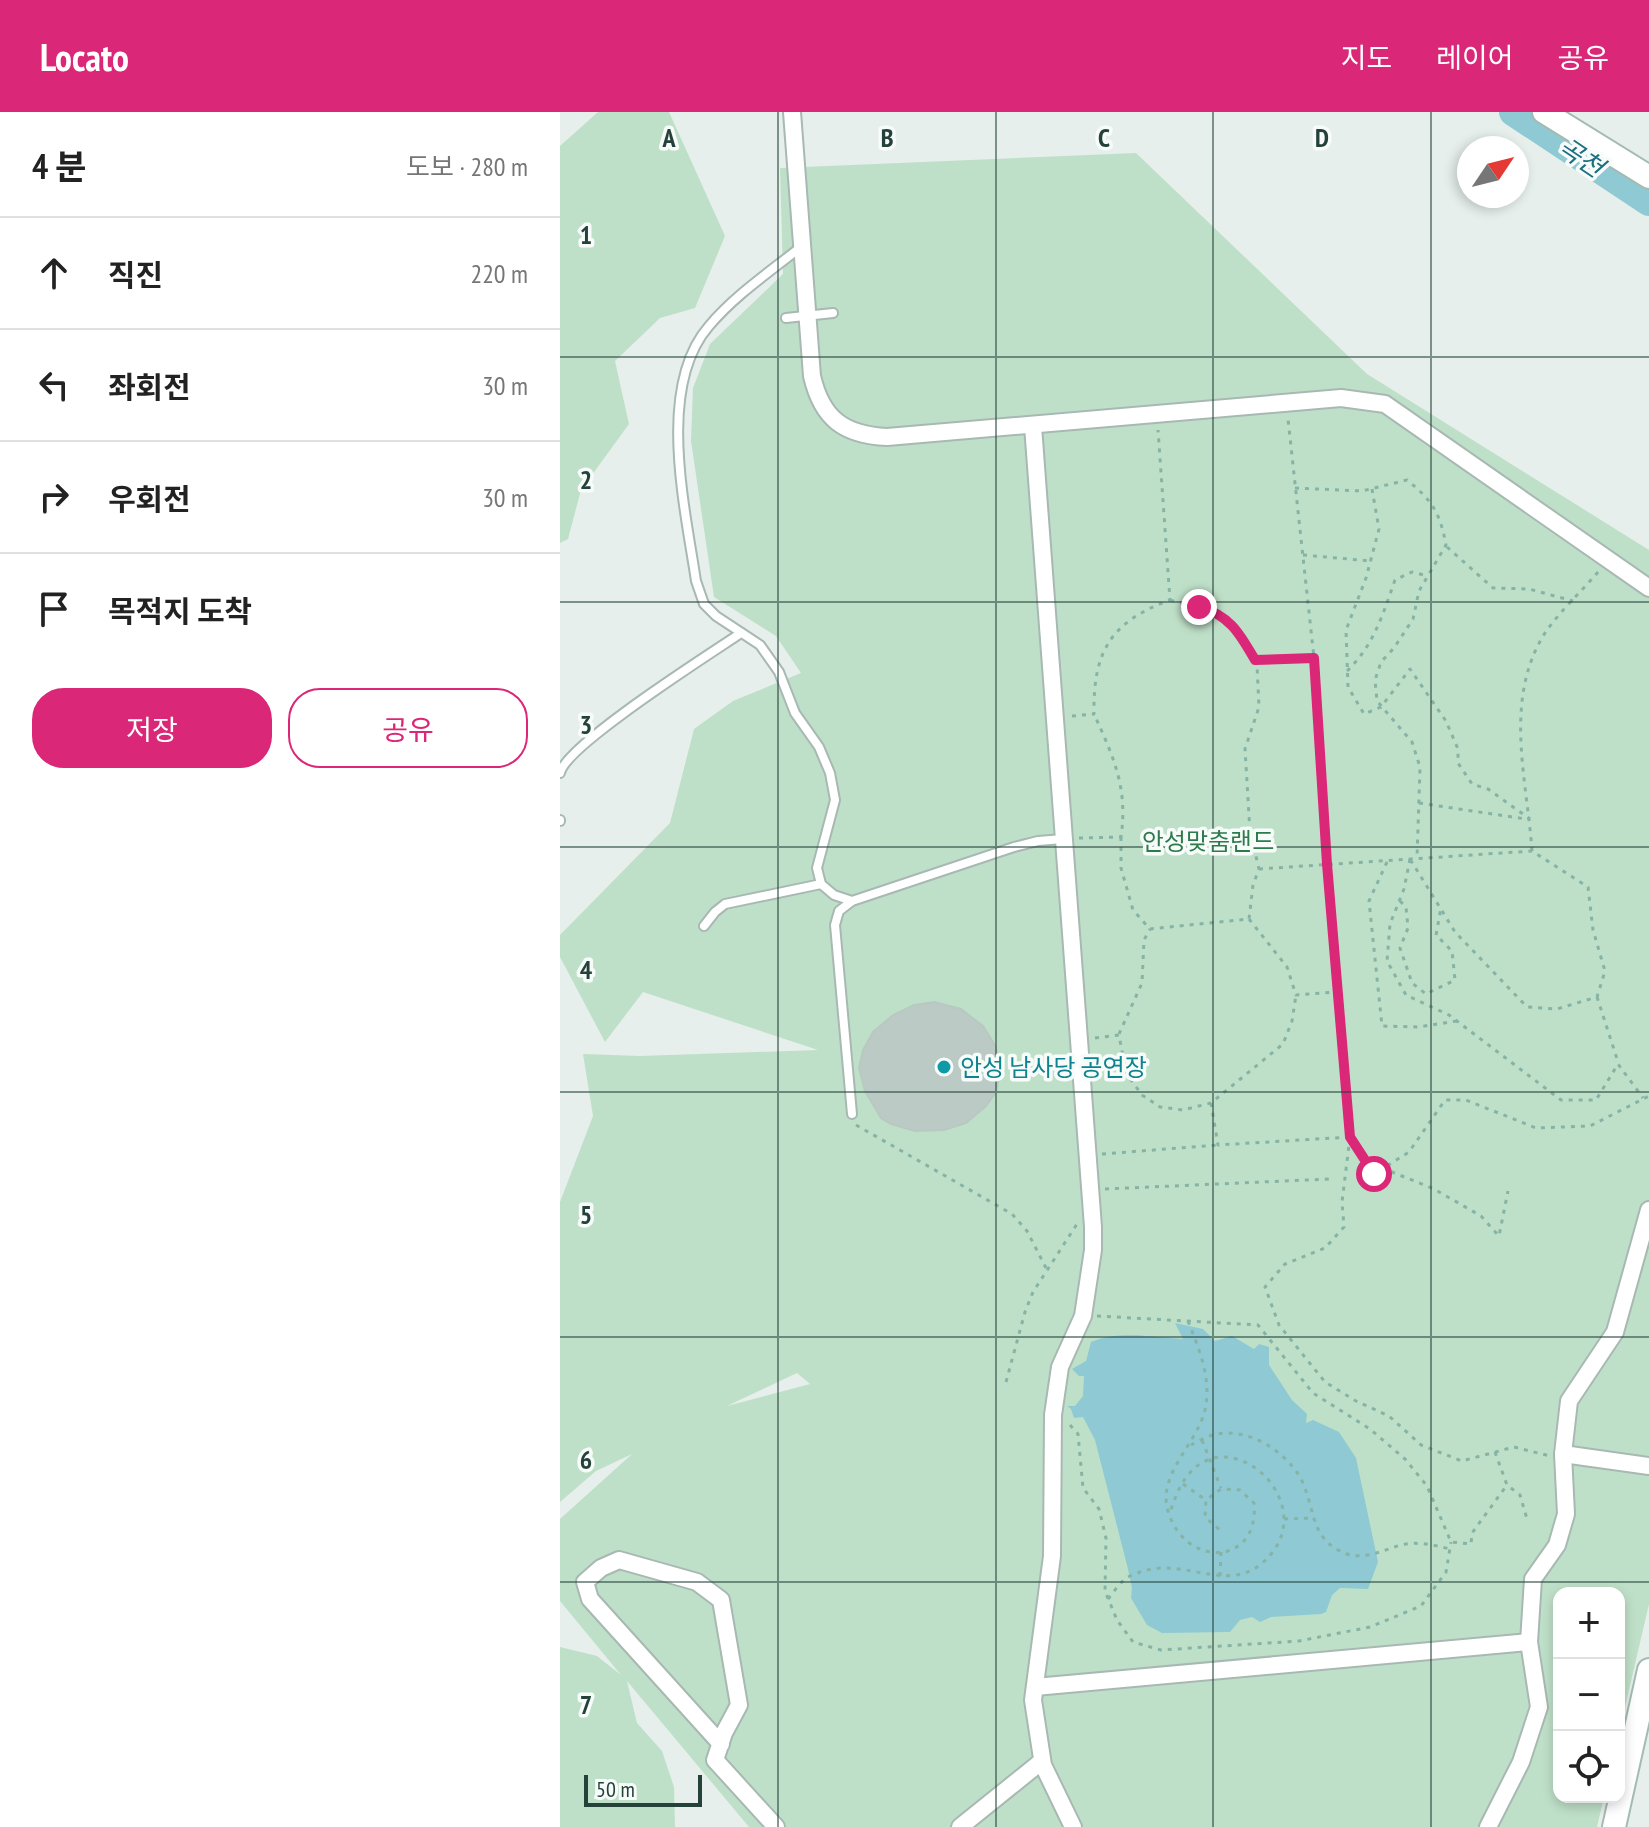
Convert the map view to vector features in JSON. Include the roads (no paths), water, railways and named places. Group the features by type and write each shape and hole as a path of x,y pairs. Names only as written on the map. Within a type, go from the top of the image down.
{"street":[{"path":"792,112 812,376 816,395 826,411 839,424 855,433 887,437 1341,398 1385,404 1649,588"},
{"path":"1544,112 1649,177"},
{"path":"1033,426 1093,1250 1083,1316 1060,1367 1053,1410 1052,1556 1033,1700 1042,1761 1073,1827"},
{"path":"1488,1827 1521,1762 1539,1707 1529,1642 1533,1579 1557,1545 1566,1514 1563,1457 1569,1401 1615,1332 1649,1210"},
{"path":"1563,1457 1649,1466"},
{"path":"721,1744 590,1599 585,1582 601,1568 619,1560 697,1582 721,1600 739,1705 715,1760 776,1827"},
{"path":"1035,1687 1529,1642"},
{"path":"1614,1827 1649,1670"},
{"path":"960,1827 1042,1761"}],"lane":[{"path":"803,246 723,310 708,327 686,364 681,385 679,439 696,581 704,604 716,616 760,645 779,672 795,713 819,747 830,773 835,800 817,868 821,884 834,895 852,901"},
{"path":"786,318 833,313"},
{"path":"560,773 572,754 632,707 741,633"},
{"path":"852,1114 835,925 839,911 852,901 1014,847 1064,838"},
{"path":"704,926 725,904 821,884"}],"water":[{"path":"1175,1323 1203,1329 1215,1341 1232,1336 1254,1349 1259,1344 1269,1347 1269,1365 1292,1400 1307,1414 1306,1423 1313,1420 1339,1432 1356,1458 1378,1562 1368,1589 1340,1588 1332,1595 1326,1612 1321,1614 1271,1617 1260,1622 1252,1617 1240,1620 1230,1632 1162,1633 1147,1625 1131,1598 1128,1569 1095,1440 1083,1417 1074,1418 1067,1406 1075,1406 1083,1396 1084,1376 1079,1376 1072,1369 1086,1361 1091,1342 1124,1335 1183,1339"}],"waterway":[{"name":"곡천","path":"1513,112 1649,202"}],"place":[{"name":"안성 남사당 공연장","path":"944,1067"}],"park label":[{"name":"안성맞춤랜드","path":"1208,841"}]}
